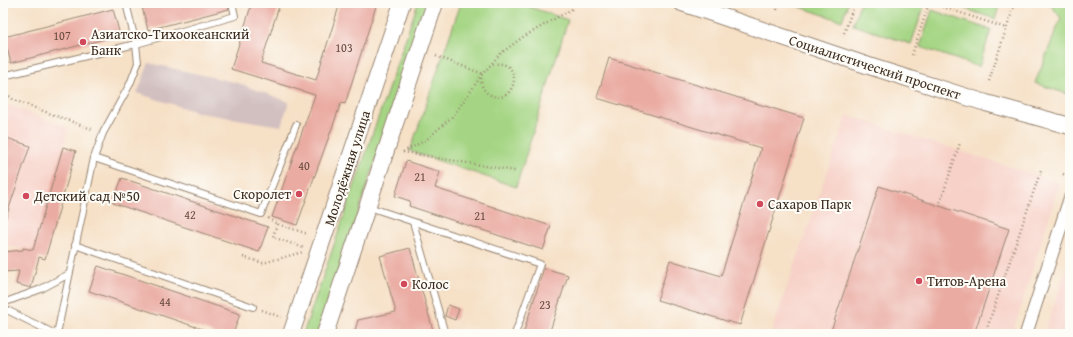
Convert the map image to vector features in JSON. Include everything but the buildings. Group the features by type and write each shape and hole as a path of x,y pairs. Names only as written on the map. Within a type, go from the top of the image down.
{"street":[{"name":"Молодёжная улица","path":"291,334 402,3"},
{"path":"324,334 435,3"},
{"name":"Социалистический проспект","path":"682,3 963,96 1070,126"},
{"path":"1026,334 1070,198"}],"lane":[{"path":"3,308 56,334 94,158 103,133 130,84 138,63 136,44 126,3"},
{"path":"3,76 136,44 235,16 232,3"},
{"path":"94,158 261,214 296,125"},
{"path":"367,207 540,264 515,334"},
{"path":"413,222 445,334"},
{"path":"75,245 253,307"},
{"path":"3,303 41,289 69,274"}],"path":[{"path":"777,10 780,3"},
{"path":"844,33 855,3"},
{"path":"912,55 930,3 1006,28"},
{"path":"988,81 1014,3"},
{"path":"515,171 403,152 426,140 454,115 482,75 500,54 523,37 572,9"},
{"path":"436,56 482,75"},
{"path":"482,75 482,87 490,95 501,96 510,91 514,81 512,71 504,64 493,64"},
{"path":"3,91 14,100 103,133"},
{"path":"939,206 960,143"},
{"path":"985,334 1041,170"},
{"path":"1063,174 1070,177"},
{"path":"261,214 277,224 308,234"},
{"path":"277,224 273,237 304,248"},
{"path":"243,256 263,263 303,252"},
{"path":"266,312 282,318"}],"shaded area":[{"path":"149,63 238,83 289,102 281,126 200,113 137,93"},
{"name":"Детский сад №50","path":"3,103 69,128 33,250 3,246"},
{"path":"847,115 1060,183 1012,334 771,333"},
{"path":"1070,257 1070,334 1044,334"}],"green space":[{"path":"418,3 429,3 317,334 303,334"},
{"path":"461,3 518,3 568,20 516,187 410,151"},
{"path":"788,3 848,3 842,21"},
{"path":"860,3 911,3 924,7 911,44 853,25"},
{"path":"948,3 1000,3 995,19"},
{"path":"1049,3 1070,3 1070,95 1035,83 1061,18"},
{"path":"932,10 991,30 979,67 920,47"}],"place":[{"name":"Азиатско-Тихоокеанский Банк","path":"83,42"},
{"name":"Скоролет","path":"299,194"},
{"name":"Детский сад №50","path":"26,196"},
{"name":"Сахаров Парк","path":"760,204"},
{"name":"Титов-Арена","path":"919,281"},
{"name":"Колос","path":"404,284"}]}
